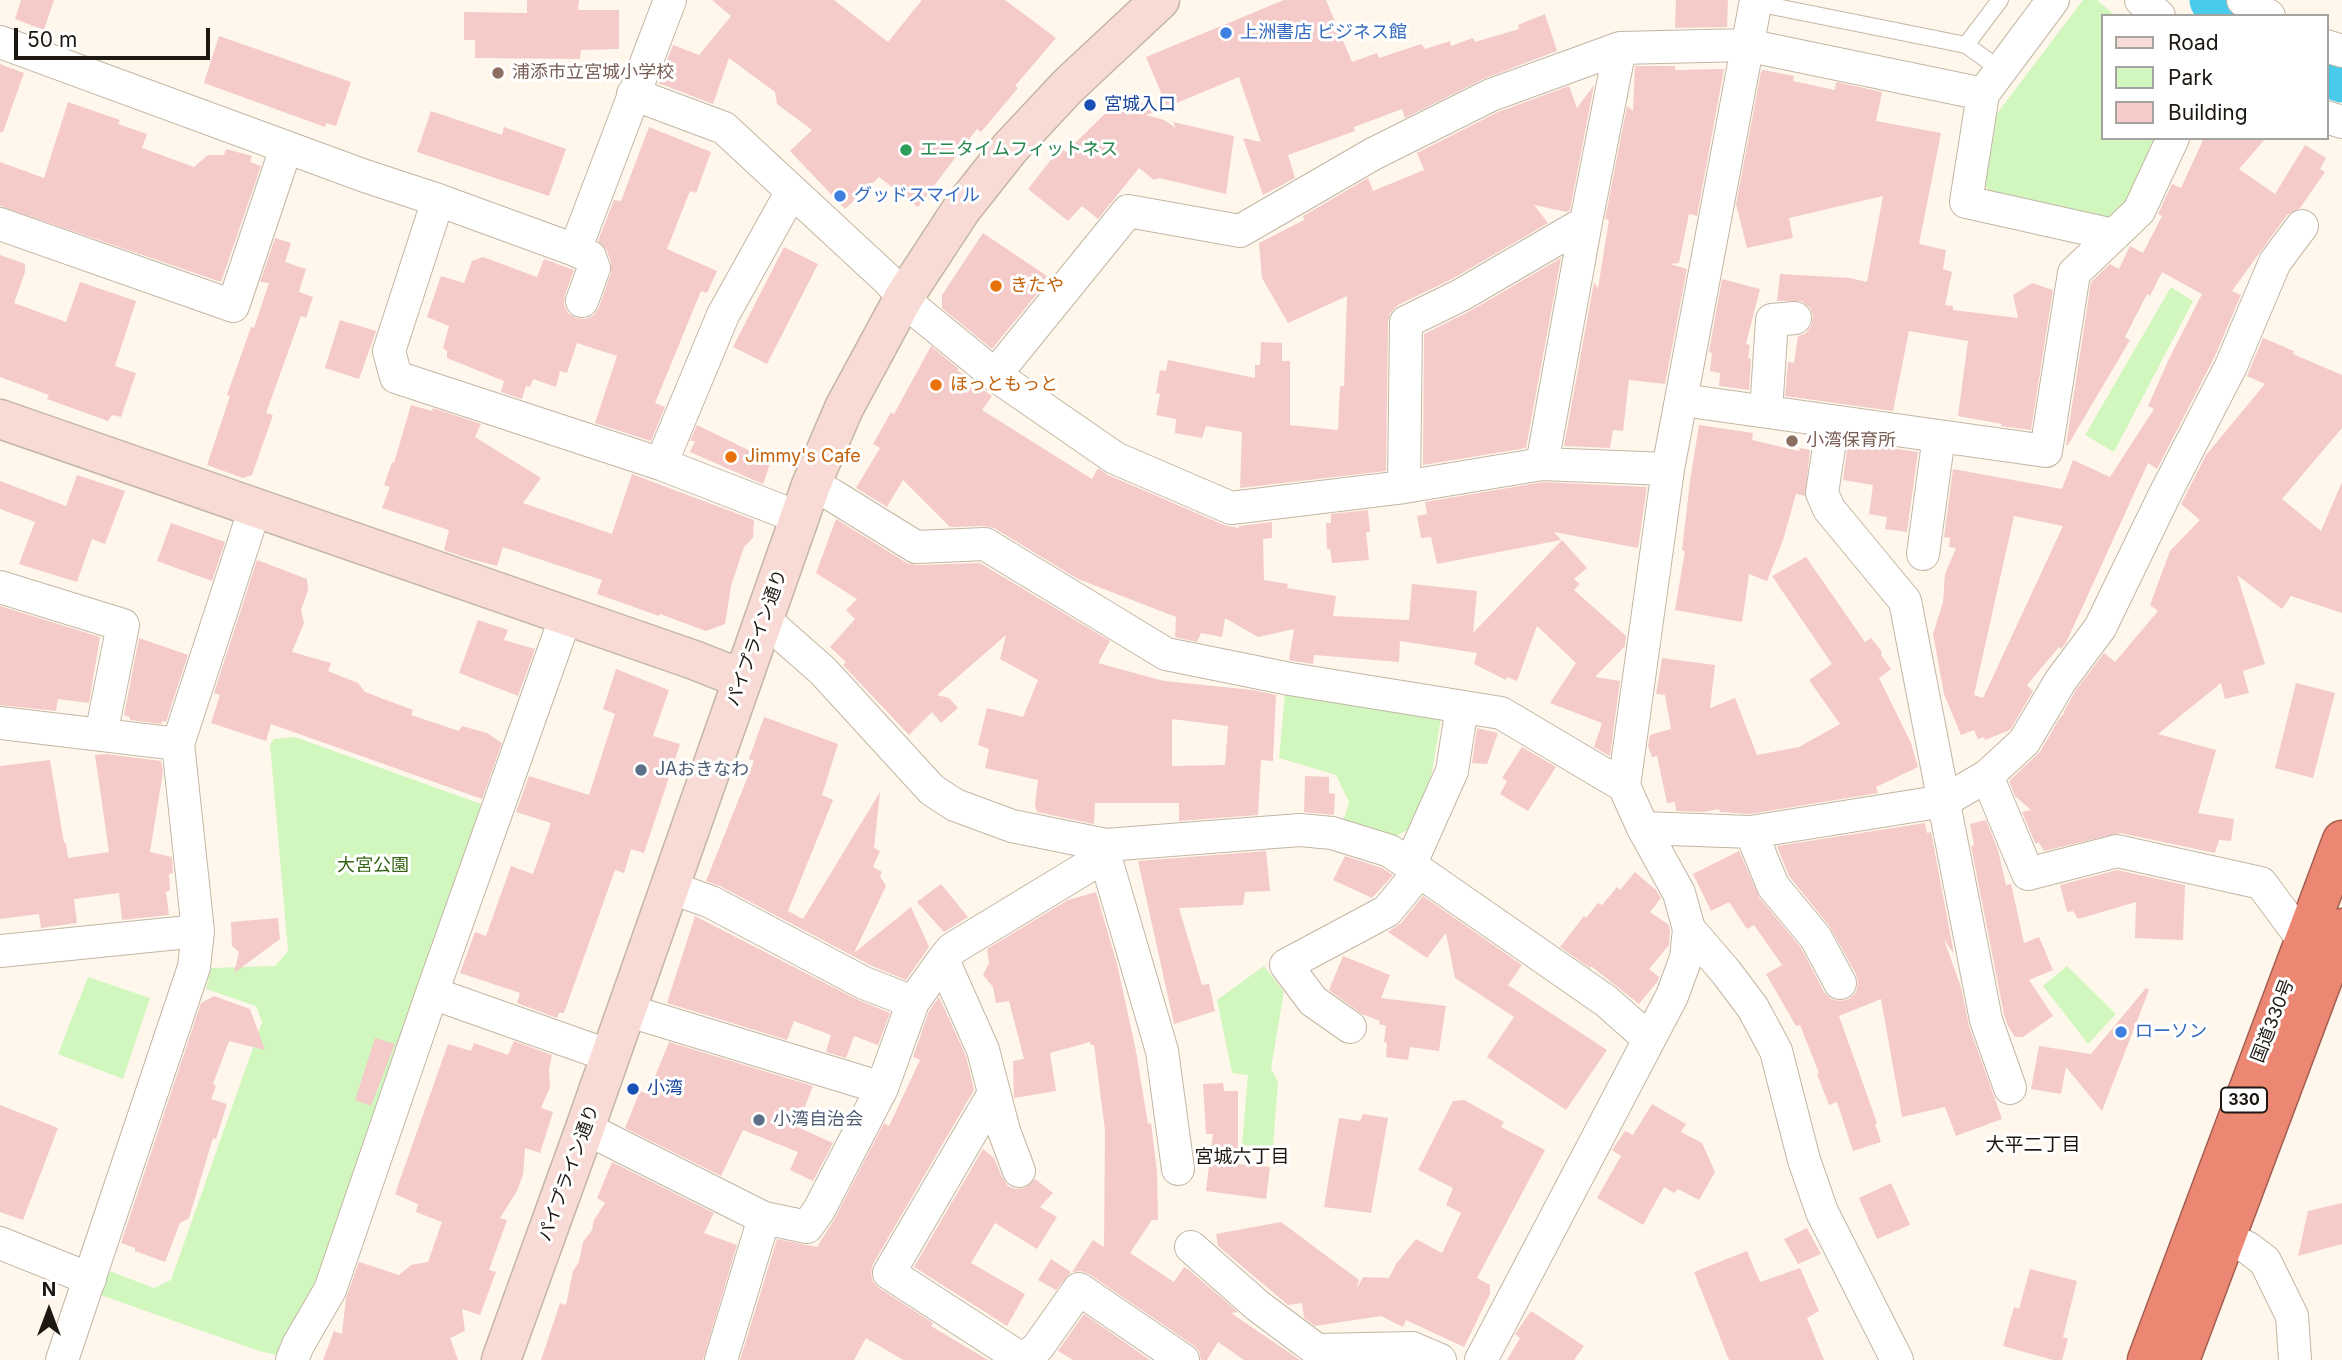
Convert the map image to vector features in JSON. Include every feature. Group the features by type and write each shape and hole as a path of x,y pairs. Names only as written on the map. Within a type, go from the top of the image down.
{"highway":[{"name":"国道330号","path":"2147,1360 2342,840"},
{"name":"国道330号","path":"2180,1360 2342,929"}],"main road":[{"name":"パイプライン通り","path":"504,1359 742,680 806,502 844,408 904,297 961,210 1010,148 1068,86 1160,0"},
{"path":"0,419 694,660 742,680"}],"street":[{"path":"575,250 670,0"},
{"path":"2053,0 1992,82 1966,202 2114,235"},
{"path":"2141,0 2157,14"},
{"path":"2243,0 2266,14"},
{"path":"1481,1360 1672,996 1686,958 1689,929 1679,893 1643,828 1624,786 1668,469 1756,1"},
{"path":"0,42 286,148 575,250 590,257 593,268 582,301"},
{"path":"995,375 1128,211 1240,231 1373,154 1491,95 1620,48 1746,45 1992,82"},
{"path":"1542,464 1620,48"},
{"path":"633,94 724,128 918,312 995,375 1115,458 1231,508 1405,487 1542,464 1668,469"},
{"path":"1682,400 2046,451 2074,273 2139,211 2172,140"},
{"path":"0,224 233,306 286,148"},
{"path":"661,464 723,315 792,191"},
{"path":"438,200 390,351 396,377 661,464 806,502 832,495 916,547 985,544 1166,654 1290,680 1501,713 1624,786"},
{"path":"1405,487 1406,322 1461,295 1586,222"},
{"path":"1643,828 1751,832 1944,801 1987,776 2024,742 2061,680 2100,628 2231,366 2275,262 2302,226"},
{"path":"1766,411 1772,320 1795,318"},
{"path":"1833,421 1822,493 1829,509 1905,601 1986,1020 2010,1087"},
{"path":"1923,554 1939,436"},
{"path":"62,1360 194,967 198,931 178,744 256,508"},
{"path":"0,587 123,625 101,735"},
{"path":"292,1360 330,1290 566,616"},
{"path":"765,620 823,671 932,790 955,805 1012,826 1105,851 1300,830 1332,833 1390,851 1606,1001 1649,1039"},
{"path":"1350,1027 1313,1001 1286,965 1387,911 1415,868 1452,771 1462,706"},
{"path":"0,723 178,744"},
{"path":"1987,776 2028,874 2117,851 2261,883 2304,941"},
{"path":"1751,832 1773,886 1816,938 1840,983"},
{"path":"585,1129 764,1218 807,1227 819,1210 882,1088 913,1002 943,960 952,949 1105,851"},
{"path":"1105,851 1161,1051 1178,1169"},
{"path":"668,887 711,902 864,983 913,1002"},
{"path":"1689,929 1753,1008 1776,1051 1804,1160 1822,1212 1897,1360"},
{"path":"0,951 198,931"},
{"path":"943,960 984,1050 1003,1131 1019,1171"},
{"path":"432,993 610,1056"},
{"path":"626,1010 882,1088"},
{"path":"995,1093 889,1273 1023,1360 1047,1354 1079,1289 1182,1360"},
{"path":"721,1360 764,1218"},
{"path":"2226,1237 2248,1248 2265,1261 2292,1315 2295,1360"},
{"path":"0,1243 90,1279"},
{"path":"1191,1247 1258,1306 1317,1350 1412,1348 1440,1360"}],"lane":[{"path":"1966,45 2000,0"},
{"path":"1756,1 1966,45 1992,82"}],"green space":[{"path":"2083,0 2097,0 2114,14 2100,14 2100,140 2157,140 2121,214 2106,219 1991,195 1980,176 1992,120"},
{"path":"2171,287 2193,301 2114,452 2085,435"},
{"path":"1285,693 1441,718 1432,772 1414,826 1395,837 1343,822 1349,802 1336,775 1279,758"},
{"name":"大宮公園","path":"295,737 492,808 312,1311 281,1356 259,1351 95,1293 104,1269 154,1288 171,1280 262,1022 256,1006 206,989 211,968 275,966 288,951 270,744 274,739"},
{"path":"1264,966 1284,992 1271,1068 1278,1082 1273,1147 1242,1145 1248,1075 1232,1073 1217,1000"},
{"path":"2067,966 2116,1014 2088,1044 2043,986"},
{"path":"88,977 150,998 123,1079 58,1054"}],"building":[{"path":"21,0 54,0 44,30 15,19"},
{"path":"527,0 579,0 578,10 619,10 619,49 581,50 580,59 475,58 475,40 464,40 464,12 527,13"},
{"path":"712,0 834,0 888,42 922,0 1005,0 1056,38 1015,86 1018,88 981,132 977,129 918,207 879,177 845,209 790,151 812,130 777,104 775,92 729,58 713,104 658,83 673,45 699,55 731,16"},
{"path":"1284,0 1326,0 1352,62 1377,53 1379,58 1421,44 1425,49 1450,41 1451,46 1473,38 1475,42 1519,29 1518,25 1545,14 1557,51 1483,79 1405,118 1402,109 1354,127 1355,131 1288,155 1295,178 1263,195 1243,138 1261,142 1239,77 1167,107 1146,57"},
{"path":"1676,0 1728,0 1727,27 1675,28"},
{"path":"219,36 351,82 336,126 326,123 325,127 204,83"},
{"path":"0,64 24,73 3,132 0,132"},
{"path":"1635,66 1675,66 1675,70 1724,69 1697,216 1689,214 1679,263 1670,264 1687,269 1665,384 1629,380 1623,431 1613,430 1610,448 1564,446 1594,282 1598,288 1609,220 1605,219 1627,106 1633,111"},
{"path":"1763,70 1794,76 1793,81 1835,90 1836,82 1882,92 1876,121 1941,133 1919,244 1946,250 1943,269 1952,272 1945,305 1953,306 1953,310 2018,318 2013,295 2032,283 2053,290 2031,430 1958,416 1968,341 1909,331 1893,411 1785,396 1788,362 1794,363 1798,336 1806,333 1813,317 1810,308 1802,301 1777,301 1780,274 1850,278 1867,282 1883,196 1789,218 1793,238 1747,248 1736,204"},
{"path":"1594,85 1570,210 1567,212 1534,205 1548,223 1452,279 1398,305 1390,313 1386,471 1240,488 1242,432 1206,426 1202,438 1175,433 1176,419 1156,415 1160,394 1156,393 1160,370 1166,371 1168,360 1255,378 1255,365 1260,365 1261,342 1282,343 1282,361 1290,361 1290,425 1338,430 1340,386 1344,386 1347,296 1288,323 1262,278 1259,243 1304,220 1303,216 1368,178 1373,191 1424,170 1417,153 1498,112 1569,86 1577,108"},
{"path":"1127,92 1154,112 1146,115 1164,120 1176,128 1173,122 1234,136 1226,194 1159,178 1154,180 1139,168 1098,219 1082,206 1068,221 1028,189 1060,148 1066,152"},
{"path":"68,102 120,120 118,124 147,134 142,148 194,167 208,155 224,155 226,149 252,156 250,162 261,166 221,282 0,206 0,162 44,178"},
{"path":"431,111 502,135 504,127 566,149 549,196 417,152"},
{"path":"649,127 711,152 696,193 690,191 667,249 717,271 707,293 701,291 655,403 665,407 651,441 595,423 617,356 577,343 567,373 560,371 556,387 533,379 530,387 526,386 522,399 501,392 504,381 447,358 447,351 443,348 449,326 427,317 441,276 464,283 472,261 483,257 537,277 544,259 574,270 564,305 568,313 576,318 586,319 594,315 611,273 607,251 598,241 614,200 621,201"},
{"path":"2203,140 2264,140 2239,169 2275,194 2305,145 2326,158 2320,169 2325,172 2300,208 2287,215 2232,291 2241,295 2214,358 2157,469 2148,463 2066,643 2061,649 2059,647 2027,685 2033,691 2010,730 1985,740 1984,737 1978,739 1974,730 1961,735 1944,694 1933,634 1943,602 1945,574 1956,548 1949,547 1950,538 1944,537 1953,469 2062,489 2073,460 2110,477 2154,409 2148,406 2202,294 2162,272 2150,296 2147,294 2125,337 2130,340 2066,445 2091,282 2110,264 2119,269 2130,246 2143,253 2162,216 2158,214 2172,184 2181,188","holes":["2014,516 2063,526 1983,698 1974,695"]},
{"name":"きたや","path":"983,233 1050,278 992,349 942,308 942,295"},
{"path":"275,238 291,243 285,262 306,269 299,292 313,297 306,318 301,316 266,413 273,415 252,475 243,478 207,465 230,396 227,395 269,283 260,282"},
{"path":"784,247 818,264 767,364 733,347"},
{"path":"0,255 25,264 25,272 14,303 66,322 80,282 136,301 115,366 136,373 121,417 112,415 108,421 47,399 49,395 0,377"},
{"path":"1561,258 1526,448 1423,465 1424,334 1470,311"},
{"path":"1722,279 1760,289 1746,344 1750,345 1748,358 1751,359 1749,390 1719,386 1720,373 1710,371 1712,353 1709,352"},
{"path":"340,320 376,331 359,379 325,368"},
{"path":"2263,338 2342,375 2342,428 2282,499 2321,531 2342,482 2342,613 2291,596 2282,609 2237,575 2265,664 2243,671 2249,693 2225,699 2221,683 2158,734 2216,750 2198,813 2234,819 2231,841 2219,840 2215,853 2120,833 2044,851 2039,843 2035,843 2022,812 2031,810 2015,796 2009,781 2040,752 2076,690 2104,653 2115,662 2158,611 2150,605 2170,551 2200,520 2181,504 2206,455 2265,384 2247,376"},
{"path":"931,346 992,396 982,410 1092,479 1098,468 1108,475 1224,525 1239,528 1272,522 1272,538 1263,539 1264,580 1288,584 1287,588 1336,596 1333,616 1409,620 1412,584 1477,591 1473,633 1562,540 1587,568 1574,579 1580,584 1574,590 1626,636 1625,646 1595,677 1620,681 1610,756 1594,747 1602,723 1550,703 1576,663 1537,626 1517,681 1507,677 1506,680 1474,664 1477,653 1400,641 1399,662 1314,655 1313,664 1293,661 1289,660 1294,629 1258,637 1225,618 1222,637 1201,633 1197,642 1175,637 1176,617 1078,579 994,528 950,527 903,480 887,507 856,488 880,448 873,444 891,412 894,414"},
{"path":"411,405 432,411 433,408 481,424 475,437 541,478 523,503 612,534 632,474 754,520 753,538 744,547 731,586 725,624 706,631 660,614 659,616 597,594 602,580 503,547 497,566 467,558 444,550 449,530 382,508 390,487 384,485 392,462 394,463"},
{"name":"Jimmy's Cafe","path":"697,425 771,461 763,484 690,452 695,441 690,441"},
{"path":"1699,425 1753,433 1752,440 1799,451 1800,448 1810,450 1805,496 1796,494 1783,540 1767,581 1749,574 1742,622 1675,610 1685,551 1682,550"},
{"path":"1848,442 1918,452 1907,532 1885,529 1887,517 1869,514 1873,485 1843,480"},
{"path":"77,475 125,491 105,544 92,539 77,582 19,564 35,522 0,509 0,481 66,506"},
{"path":"1543,482 1647,487 1638,548 1554,532 1561,540 1437,564 1431,537 1421,538 1417,516 1427,514 1425,502"},
{"path":"1368,510 1370,532 1366,532 1369,560 1332,563 1330,549 1327,549 1326,523 1331,523 1331,514"},
{"path":"836,519 907,563 980,563 1110,641 1098,663 1164,681 1253,690 1276,695 1273,761 1261,760 1258,815 1179,821 1179,803 1095,803 1094,824 1037,812 1035,805 1038,780 985,768 989,749 978,745 987,708 1023,717 1038,680 1000,659 1006,635 937,695 949,698 958,708 941,723 932,712 909,735 843,665 846,662 830,647 855,619 846,610 857,599 816,573","holes":["1172,719 1228,726 1225,765 1172,766"]},
{"path":"171,523 225,542 212,581 157,561"},
{"path":"1806,557 1865,642 1871,638 1882,652 1881,655 1891,669 1879,678 1911,743 1918,767 1876,787 1878,793 1750,814 1720,812 1719,809 1703,812 1676,811 1675,802 1667,803 1657,756 1652,757 1648,746 1650,735 1671,729 1665,695 1656,694 1662,658 1715,665 1710,708 1735,698 1757,755 1799,747 1840,724 1809,680 1832,664 1772,576"},
{"path":"257,560 307,579 308,590 301,610 304,623 292,652 331,663 328,671 358,683 365,692 413,710 411,715 459,731 462,726 487,733 502,743 482,799 271,724 266,741 211,723 220,695 214,693"},
{"path":"0,606 100,637 89,703 58,699 56,711 0,705"},
{"path":"478,620 508,630 504,640 535,649 518,696 459,673"},
{"path":"139,638 188,655 166,722 161,721 162,724 130,720 130,717 124,715"},
{"path":"616,669 669,690 653,736 680,744 644,853 631,849 624,873 615,870 564,1013 559,1013 557,1018 517,1003 520,993 460,973 475,932 486,936 511,866 533,874 551,823 516,812 529,776 589,795 615,714 603,709"},
{"path":"2296,683 2335,693 2313,778 2275,768"},
{"path":"764,717 838,744 822,795 833,800 788,911 803,919 880,792 874,848 880,851 873,867 882,872 880,876 886,886 854,953 911,907 929,947 906,980 872,966 706,881 754,761 749,759"},
{"path":"1477,728 1498,733 1487,764 1472,763"},
{"path":"1522,747 1556,767 1528,811 1500,794 1507,781 1502,778"},
{"path":"95,755 161,761 163,772 150,852 172,857 173,873 169,874 170,890 166,892 169,915 122,920 119,893 74,899 77,923 41,928 39,914 0,919 0,766 50,760 68,858 109,852"},
{"path":"1305,776 1329,777 1329,793 1335,794 1334,815 1304,812"},
{"path":"1986,820 1998,850 2006,885 2011,884 2024,943 2039,937 2053,970 2029,980 2053,1016 2023,1037 2015,1037 2004,1015 1971,846 1974,845 1970,824"},
{"path":"1925,823 1927,833 1931,832 1954,954 1944,940 1961,987 1969,1026 2002,1119 1956,1136 1945,1107 1902,1117 1881,999 1839,1016 1877,1123 1875,1124 1881,1142 1853,1151 1837,1102 1829,1105 1800,1025 1796,1026 1766,974 1782,965 1754,925 1747,929 1729,902 1711,911 1693,874 1739,851 1759,897 1801,948 1824,992 1831,999 1840,1001 1849,999 1856,992 1856,974 1830,927 1789,876 1777,846"},
{"path":"1266,851 1270,891 1245,892 1243,905 1179,908 1202,985 1209,984 1215,1011 1174,1024 1138,861"},
{"path":"1345,856 1382,868 1393,875 1372,898 1333,880"},
{"path":"2117,870 2185,885 2183,940 2135,938 2136,902 2078,919 2073,911 2067,912 2060,885"},
{"path":"1635,872 1656,890 1661,898 1650,912 1669,925 1670,931 1669,945 1649,969 1659,977 1658,981 1639,1004 1591,966 1590,968 1560,947 1584,916 1586,918 1598,903 1602,905 1617,887 1620,890"},
{"path":"941,884 968,917 944,932 917,902"},
{"path":"1096,892 1117,964 1136,1051 1148,1124 1151,1123 1157,1171 1158,1220 1152,1220 1130,1253 1174,1282 1184,1267 1189,1270 1238,1312 1231,1313 1300,1360 1244,1360 1218,1342 1207,1360 1201,1360 1199,1351 1193,1345 1089,1274 1072,1272 1093,1240 1104,1247 1105,1130 1094,1045 1090,1042 1050,1053 1056,1091 1014,1098 1013,1061 1024,1059 1009,1001 996,1003 993,987 983,975 989,963 987,949 1068,900"},
{"path":"1423,896 1522,965 1508,985 1607,1050 1566,1110 1487,1057 1514,1017 1455,978 1446,933 1427,958 1388,932 1401,923"},
{"path":"695,916 856,999 890,1013 878,1045 854,1036 846,1058 826,1052 831,1035 794,1021 787,1040 667,1003"},
{"path":"278,918 280,939 234,973 239,952 232,946 231,922"},
{"path":"1343,956 1390,975 1381,998 1446,1006 1439,1051 1410,1047 1408,1060 1386,1057 1386,1026 1362,1014 1329,990"},
{"path":"2146,988 2149,990 2102,1111 2066,1067 2061,1094 2031,1089 2039,1046 2091,1054"},
{"path":"214,996 250,1009 265,1050 229,1041 213,1084 216,1086 211,1099 227,1104 216,1139 213,1138 189,1218 180,1223 165,1262 121,1243 201,1003"},
{"path":"939,997 966,1056 974,1090 873,1264 871,1273 873,1282 879,1288 933,1323 931,1326 988,1360 903,1360 866,1338 854,1360 740,1360 777,1239 817,1247 884,1123 889,1126 920,1060 913,1057 929,1011"},
{"path":"375,1038 395,1044 371,1106 355,1100"},
{"path":"514,1041 552,1055 549,1069 550,1087 541,1108 553,1112 540,1153 525,1148 523,1175 517,1191 500,1218 507,1220 489,1270 496,1272 480,1315 462,1309 465,1331 450,1338 458,1360 323,1360 334,1331 342,1334 346,1298 359,1262 399,1275 411,1265 428,1262 442,1222 416,1212 418,1204 395,1194 448,1044 471,1051 474,1043 508,1055"},
{"path":"669,1042 813,1086 797,1127 833,1143 813,1181 790,1170 798,1152 743,1130 721,1176 625,1128 640,1091 648,1094"},
{"path":"1223,1083 1224,1091 1238,1091 1238,1164 1270,1167 1266,1199 1206,1191 1213,1134 1206,1134 1203,1084"},
{"path":"1464,1100 1504,1122 1501,1127 1545,1150 1477,1278 1490,1285 1490,1294 1464,1347 1406,1320 1403,1327 1381,1316 1315,1326 1304,1318 1302,1303 1288,1305 1218,1246 1216,1234 1281,1222 1359,1280 1357,1288 1363,1277 1389,1278 1396,1264 1416,1239 1442,1253 1461,1213 1446,1205 1453,1188 1418,1170 1453,1101"},
{"path":"1652,1104 1686,1124 1681,1132 1702,1143 1715,1172 1699,1200 1678,1189 1674,1193 1664,1187 1643,1225 1597,1198 1621,1156 1612,1150 1625,1131 1633,1135"},
{"path":"0,1105 58,1128 23,1220 0,1212"},
{"path":"1363,1114 1388,1118 1371,1213 1324,1207 1339,1118 1360,1121"},
{"path":"983,1149 994,1158 1008,1186 1015,1189 1025,1188 1035,1179 1053,1193 1040,1207 1057,1217 1037,1249 995,1223 971,1263 1025,1294 1007,1326 914,1267"},
{"path":"612,1162 714,1213 704,1233 737,1245 703,1360 541,1360 560,1303 566,1305 583,1242 605,1203 597,1198"},
{"path":"1891,1183 1910,1225 1877,1239 1859,1198"},
{"path":"2342,1203 2342,1244 2298,1256 2308,1211"},
{"path":"1807,1228 1821,1254 1798,1264 1784,1239"},
{"path":"1747,1251 1760,1282 1800,1268 1819,1311 1807,1318 1824,1360 1729,1360 1694,1272"},
{"path":"1051,1259 1071,1272 1056,1290 1038,1280"},
{"path":"2030,1269 2077,1281 2063,1337 2068,1339 2062,1360 2003,1346 2014,1307 2019,1309"},
{"path":"1531,1311 1584,1346 1574,1360 1507,1360 1520,1338 1515,1334"},
{"path":"1084,1314 1150,1360 1073,1360 1058,1351"}],"waterway":[{"path":"2213,0 2228,14"},
{"path":"2328,74 2342,79"}],"place":[{"name":"上洲書店 ビジネス館","path":"1226,33"},
{"name":"浦添市立宮城小学校","path":"498,73"},
{"name":"宮城入口","path":"1090,105"},
{"name":"エニタイムフィットネス","path":"906,150"},
{"name":"グッドスマイル","path":"840,196"},
{"name":"きたや","path":"996,286"},
{"name":"ほっともっと","path":"936,385"},
{"name":"小湾保育所","path":"1792,441"},
{"name":"Jimmy's Cafe","path":"731,457"},
{"name":"JAおきなわ","path":"641,770"},
{"name":"ローソン","path":"2121,1032"},
{"name":"小湾","path":"633,1089"},
{"name":"小湾自治会","path":"759,1120"}],"district":[{"name":"大平二丁目","path":"2033,1145"},
{"name":"宮城六丁目","path":"1242,1157"}]}
